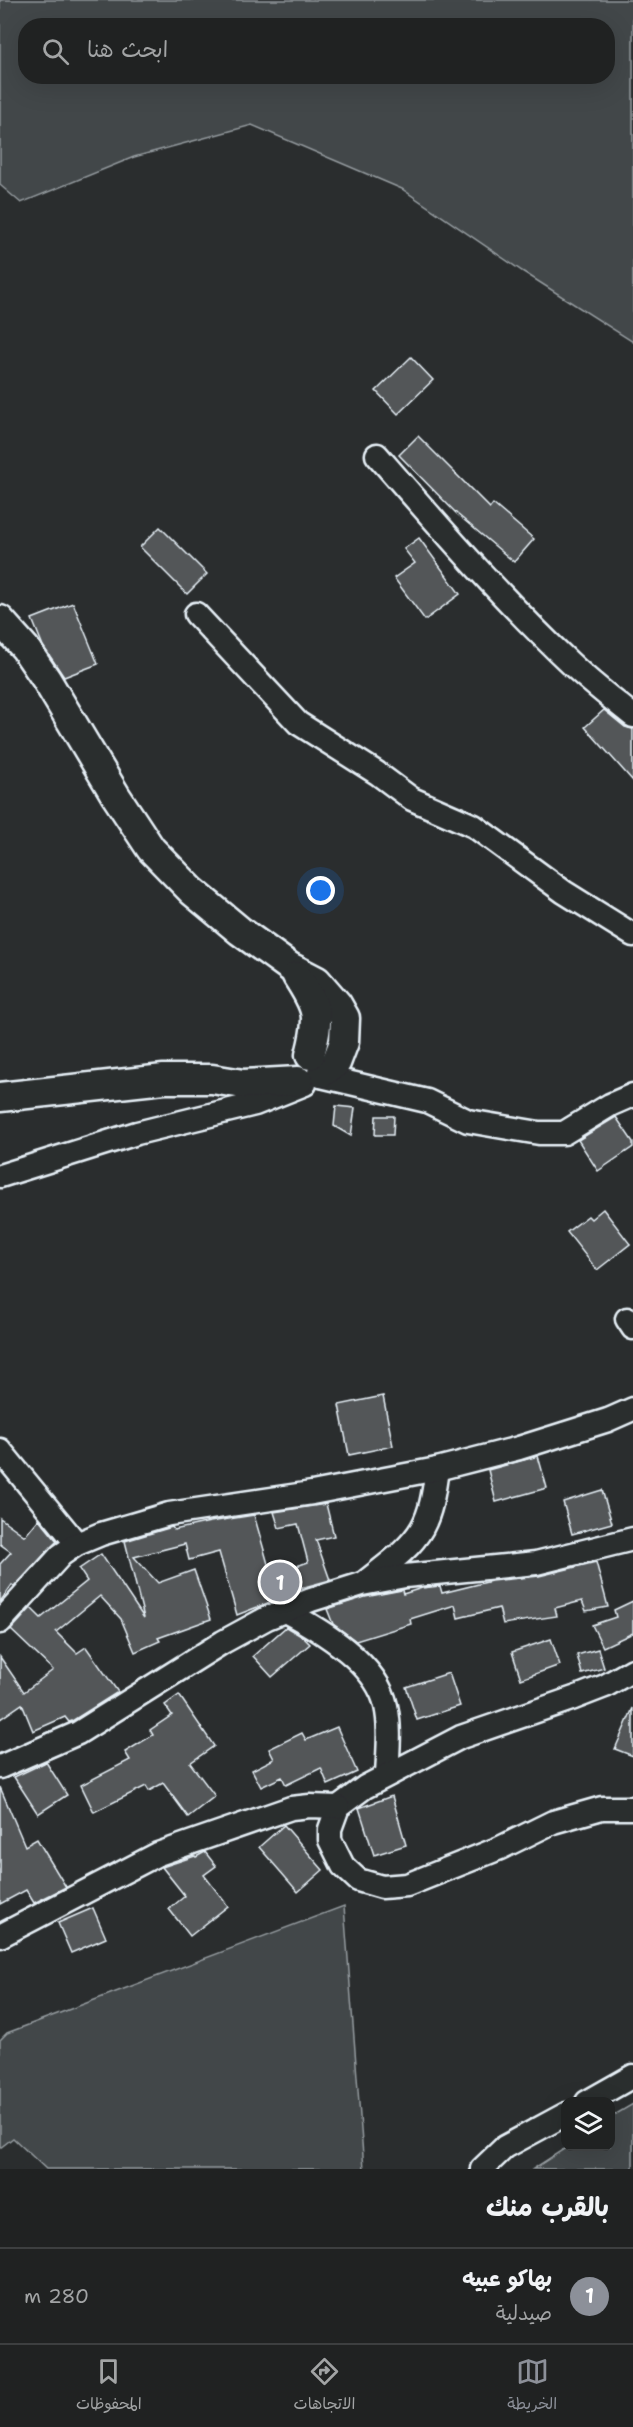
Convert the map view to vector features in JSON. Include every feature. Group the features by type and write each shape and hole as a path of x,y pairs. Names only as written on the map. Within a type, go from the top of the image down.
{"main road":[{"path":"0,620 25,648 46,679 127,814 151,849 192,891 240,931 290,967 312,999 317,1028 309,1072 243,1084 212,1079 164,1079 0,1097"}],"street":[{"path":"377,455 453,543 500,592 570,663 633,716"},
{"path":"196,614 298,723 377,773 412,799 474,826 564,892 633,935"},
{"path":"0,1176 137,1133 255,1104 309,1072 427,1101 468,1120 539,1133 564,1133 610,1105 633,1095"},
{"path":"0,1622 49,1566 76,1544 169,1514 312,1493 437,1469 519,1448 608,1420 633,1409"},
{"path":"0,1450 76,1544"},
{"path":"362,1584 408,1545 422,1529 430,1507 437,1469"},
{"path":"0,1767 78,1733 223,1642 310,1600 362,1584 405,1576 536,1563 633,1539"},
{"path":"285,1611 324,1633 373,1677 386,1705 387,1775"},
{"path":"0,1936 158,1854 291,1808 338,1807 387,1775 461,1737 605,1686 633,1670"},
{"path":"338,1807 330,1829 330,1840 338,1857 343,1866 358,1880 382,1887 407,1885 418,1881 500,1848 554,1821 602,1808 633,1808"},
{"path":"596,2097 633,2076"},
{"path":"482,2169 505,2147 561,2117"}],"shaded area":[{"path":"0,0 633,0 633,342 522,271 402,189 252,125 134,157 21,203 0,185"},
{"path":"344,1906 364,2169 46,2169 13,2138 0,2148 0,2040 7,2033"},
{"path":"633,2104 633,2169 533,2169 561,2151 615,2151 615,2115"}],"building":[{"path":"411,357 433,380 398,414 376,391"},
{"path":"418,436 490,508 493,504 534,539 514,562 457,514 399,455"},
{"path":"160,527 207,574 187,594 140,547"},
{"path":"419,538 460,594 425,620 394,578 415,563 404,549"},
{"path":"73,603 98,664 64,677 43,646 32,619"},
{"path":"604,710 625,727 633,729 633,781 585,727"},
{"path":"336,1106 355,1108 351,1136 334,1126"},
{"path":"376,1116 394,1116 393,1135 375,1135"},
{"path":"616,1117 633,1142 633,1147 598,1171 578,1140"},
{"path":"603,1209 630,1244 597,1270 567,1232 588,1216 591,1219"},
{"path":"383,1396 393,1446 349,1455 339,1405"},
{"path":"538,1456 547,1488 496,1502 488,1470"},
{"path":"602,1490 612,1523 572,1534 563,1502"},
{"path":"326,1504 334,1536 316,1540 330,1580 301,1588 294,1567 308,1562 298,1524 279,1528 274,1512"},
{"path":"254,1515 278,1599 237,1615 219,1552 189,1560 185,1544 134,1557 158,1583 194,1570 211,1619 158,1638 160,1641 135,1652 121,1619 100,1596 56,1632 77,1653 86,1647 118,1692 72,1721 69,1722 65,1717 33,1731 22,1704 0,1719 0,1657 24,1692 53,1670 11,1630 31,1608 41,1618 87,1581 79,1569 101,1554 144,1618 125,1541 172,1527 174,1530"},
{"path":"0,1518 25,1536 39,1519 57,1541 14,1587 12,1585 0,1602 0,1564 11,1552 0,1544"},
{"path":"596,1562 608,1607 586,1611 582,1601 555,1608 557,1616 503,1624 499,1608 458,1618 455,1605 410,1619 411,1624 356,1641 333,1624 327,1609 365,1597 402,1590 403,1594 422,1588 440,1586 442,1593 491,1581 539,1576"},
{"path":"633,1601 633,1633 603,1647 592,1625 616,1617 614,1610"},
{"path":"286,1627 310,1644 272,1677 253,1656"},
{"path":"551,1639 560,1665 521,1679 512,1652"},
{"path":"598,1649 604,1668 582,1674 577,1655"},
{"path":"449,1673 460,1706 417,1720 406,1687"},
{"path":"179,1695 214,1746 190,1763 215,1796 188,1817 163,1783 149,1791 146,1786 94,1812 81,1785 130,1760 125,1752 153,1735 150,1730 172,1715 165,1705"},
{"path":"633,1708 633,1756 615,1749"},
{"path":"337,1727 357,1772 328,1785 321,1768 286,1785 282,1777 261,1787 252,1770 274,1759 269,1749 302,1733 306,1740"},
{"path":"46,1762 67,1795 38,1814 14,1777"},
{"path":"0,1787 25,1846 37,1839 66,1887 34,1903 26,1890 0,1904"},
{"path":"392,1796 406,1845 374,1855 359,1808"},
{"path":"284,1825 323,1870 298,1892 259,1847"},
{"path":"205,1852 216,1866 204,1875 228,1906 190,1936 169,1909 185,1896 162,1867"},
{"path":"93,1908 106,1938 71,1953 58,1923"}],"place":[{"name":"بهاكو عبيه","path":"280,1582"}]}
